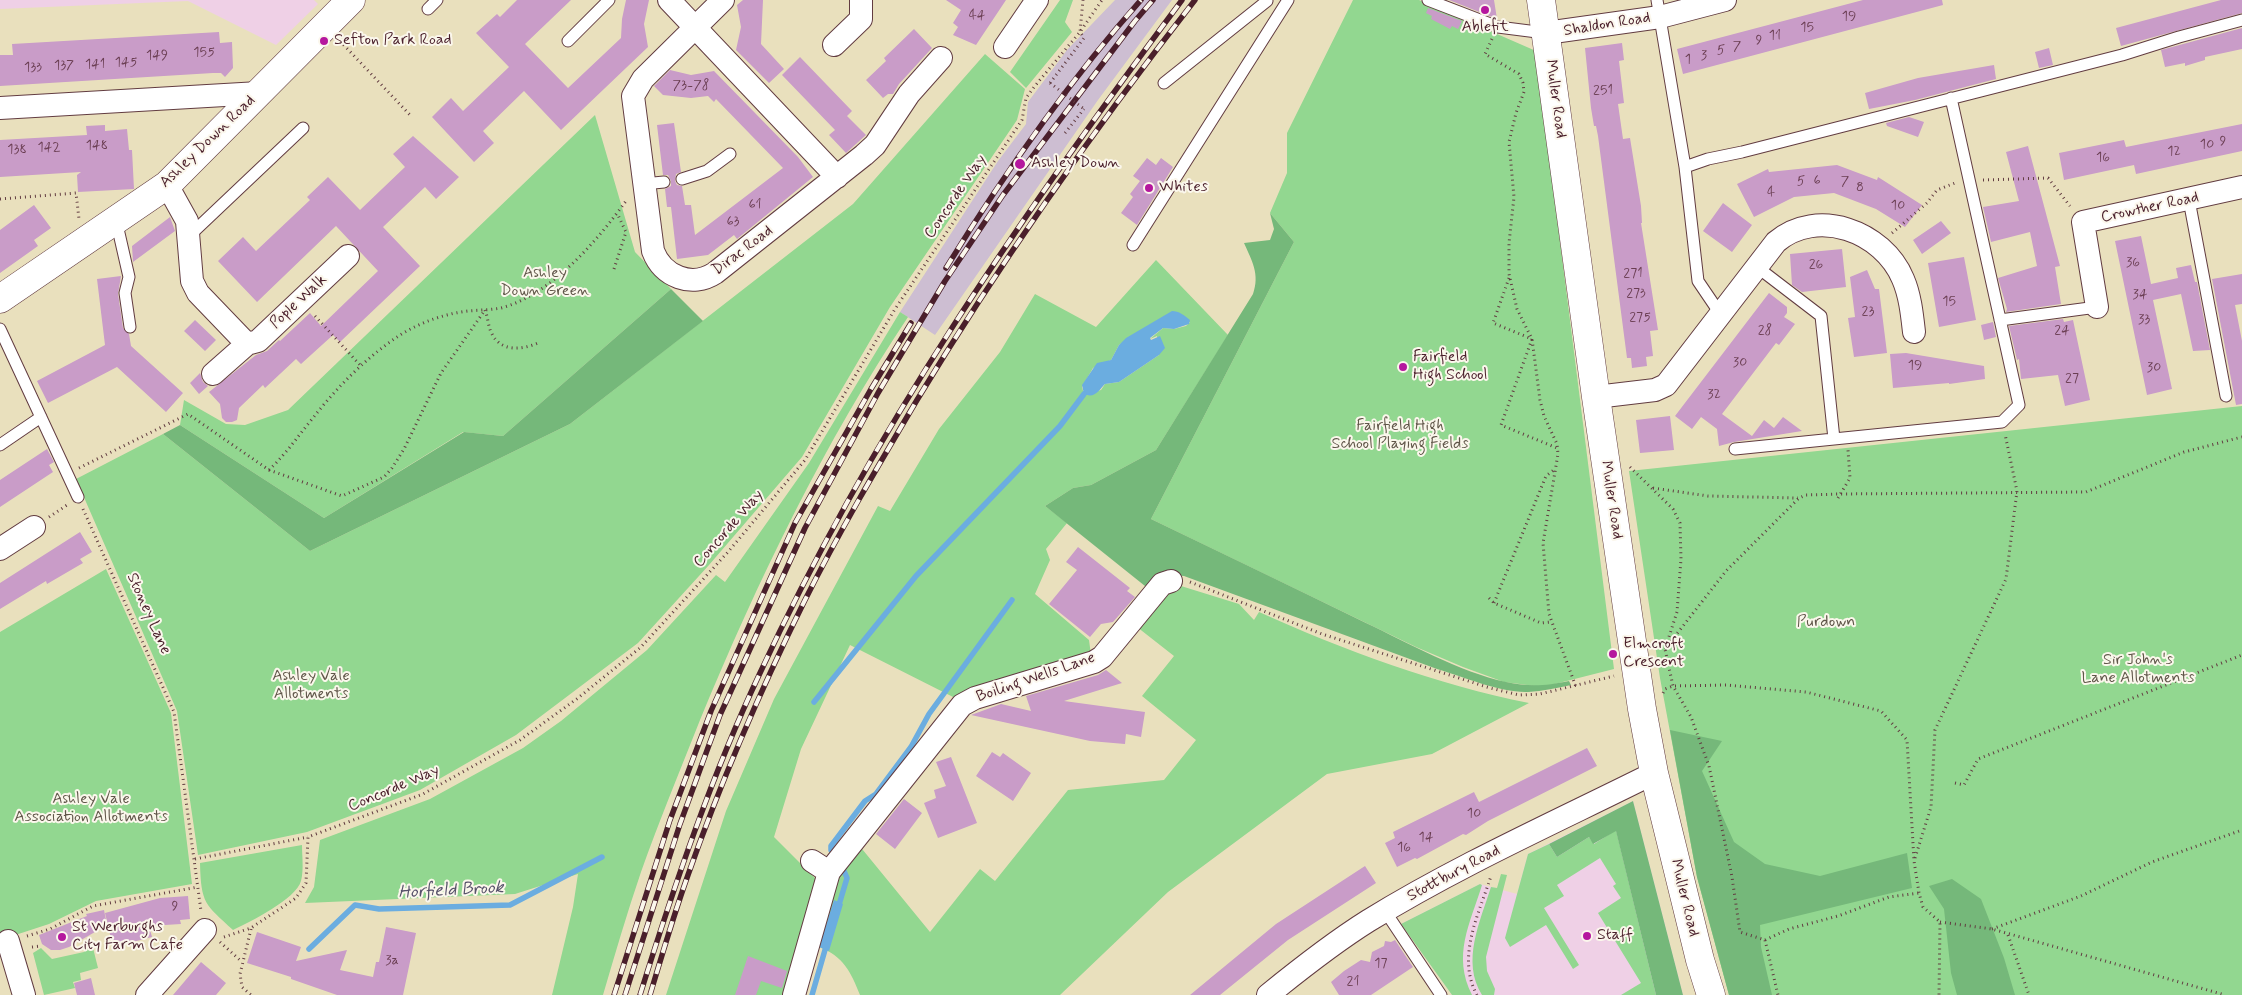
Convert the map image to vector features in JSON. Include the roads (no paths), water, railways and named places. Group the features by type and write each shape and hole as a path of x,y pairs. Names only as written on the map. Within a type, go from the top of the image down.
{"main road":[{"name":"Ashley Down Road","path":"0,300 167,185 351,0"},
{"name":"Muller Road","path":"1541,0 1641,703 1654,773 1700,960 1711,995"}],"street":[{"path":"669,0 838,177"},
{"name":"Dirac Road","path":"723,0 643,79 634,93 632,101 653,183 656,258 661,265 676,277 695,281 716,272 838,177 875,144 909,94 941,58"},
{"path":"834,45 861,19 861,0"},
{"path":"1005,47 1037,0"},
{"name":"Shaldon Road","path":"1546,33 1659,8 1725,0"},
{"path":"0,108 259,93"},
{"path":"167,185 187,221 192,281 198,293 247,344"},
{"name":"Crowther Road","path":"2097,307 2083,222 2242,187"},
{"path":"1596,397 1655,390 1666,385 1776,242 1786,233 1812,224 1844,227 1860,234 1875,244 1896,266 1908,291 1914,332"},
{"name":"Pople Walk","path":"214,374 247,344 258,341 348,256"},
{"name":"Boiling Wells Lane","path":"794,995 820,866 962,705 975,698 1094,662 1102,657 1162,584 1171,581"},
{"name":"Stottbury Road","path":"1268,995 1333,945 1385,911 1525,836 1654,773"},
{"path":"147,995 211,934"},
{"path":"8,941 24,995"}],"lane":[{"path":"428,9 437,0"},
{"path":"568,41 609,0"},
{"path":"1133,245 1288,0"},
{"path":"1428,0 1498,27 1546,33"},
{"path":"1164,83 1267,1"},
{"path":"1659,8 1684,167 1698,281 1721,315"},
{"path":"1684,167 1708,159 2122,55 2242,20"},
{"path":"1735,449 2002,422 2019,405 1951,98"},
{"path":"188,236 303,128"},
{"path":"682,180 707,171 730,154"},
{"path":"2189,200 2226,396"},
{"path":"116,220 128,277 125,293 130,327"},
{"path":"1757,267 1821,316 1834,439"},
{"path":"2000,320 2097,307"},
{"path":"0,329 78,497"},
{"path":"0,445 41,416"},
{"path":"1385,911 1441,995"}],"water":[{"path":"1172,311 1186,316 1190,320 1189,324 1174,329 1163,328 1150,338 1151,340 1160,336 1165,348 1159,355 1119,382 1105,384 1094,395 1084,394 1082,385 1097,363 1111,360 1119,345 1126,338"},
{"path":"834,900 843,904 829,951 819,947"}],"waterway":[{"path":"814,702 916,576 1060,426 1084,394"},
{"path":"831,850 831,846 865,801 876,794 911,747 929,714 1012,600"},
{"name":"Horfield Brook","path":"309,949 355,905 379,909 510,905 602,857"},
{"path":"838,908 847,878 844,871"},
{"path":"812,995 827,943"}],"railway":[{"path":"946,268 1038,130 1088,63 1141,0"},
{"path":"625,995 680,824 720,715 805,528 878,393 945,281 1003,195 1153,0"},
{"path":"640,995 666,913 725,752 760,673 804,583 851,496 953,326 1008,243 1182,0"},
{"path":"650,995 683,890 728,770 757,701 845,524 917,400 1016,246 1085,146 1195,0"},
{"path":"614,995 670,820 711,711 795,523 911,323"}],"place":[{"name":"Ablefit","path":"1485,10"},
{"name":"Sefton Park Road","path":"324,41"},
{"name":"Ashley Down","path":"1020,164"},
{"name":"Whites","path":"1149,188"},
{"name":"Fairfield High School","path":"1403,367"},
{"name":"Elmcroft Crescent","path":"1613,654"},
{"name":"Staff","path":"1587,936"},
{"name":"St Werburghs City Farm Cafe","path":"62,937"}],"park label":[{"name":"Ashley Down Green","path":"545,283"},
{"name":"Fairfield High School Playing Fields","path":"1400,436"},
{"name":"Purdown","path":"1826,623"},
{"name":"Sir John's Lane Allotments","path":"2138,670"},
{"name":"Ashley Vale Allotments","path":"311,686"},
{"name":"Ashley Vale Association Allotments","path":"91,809"}]}
